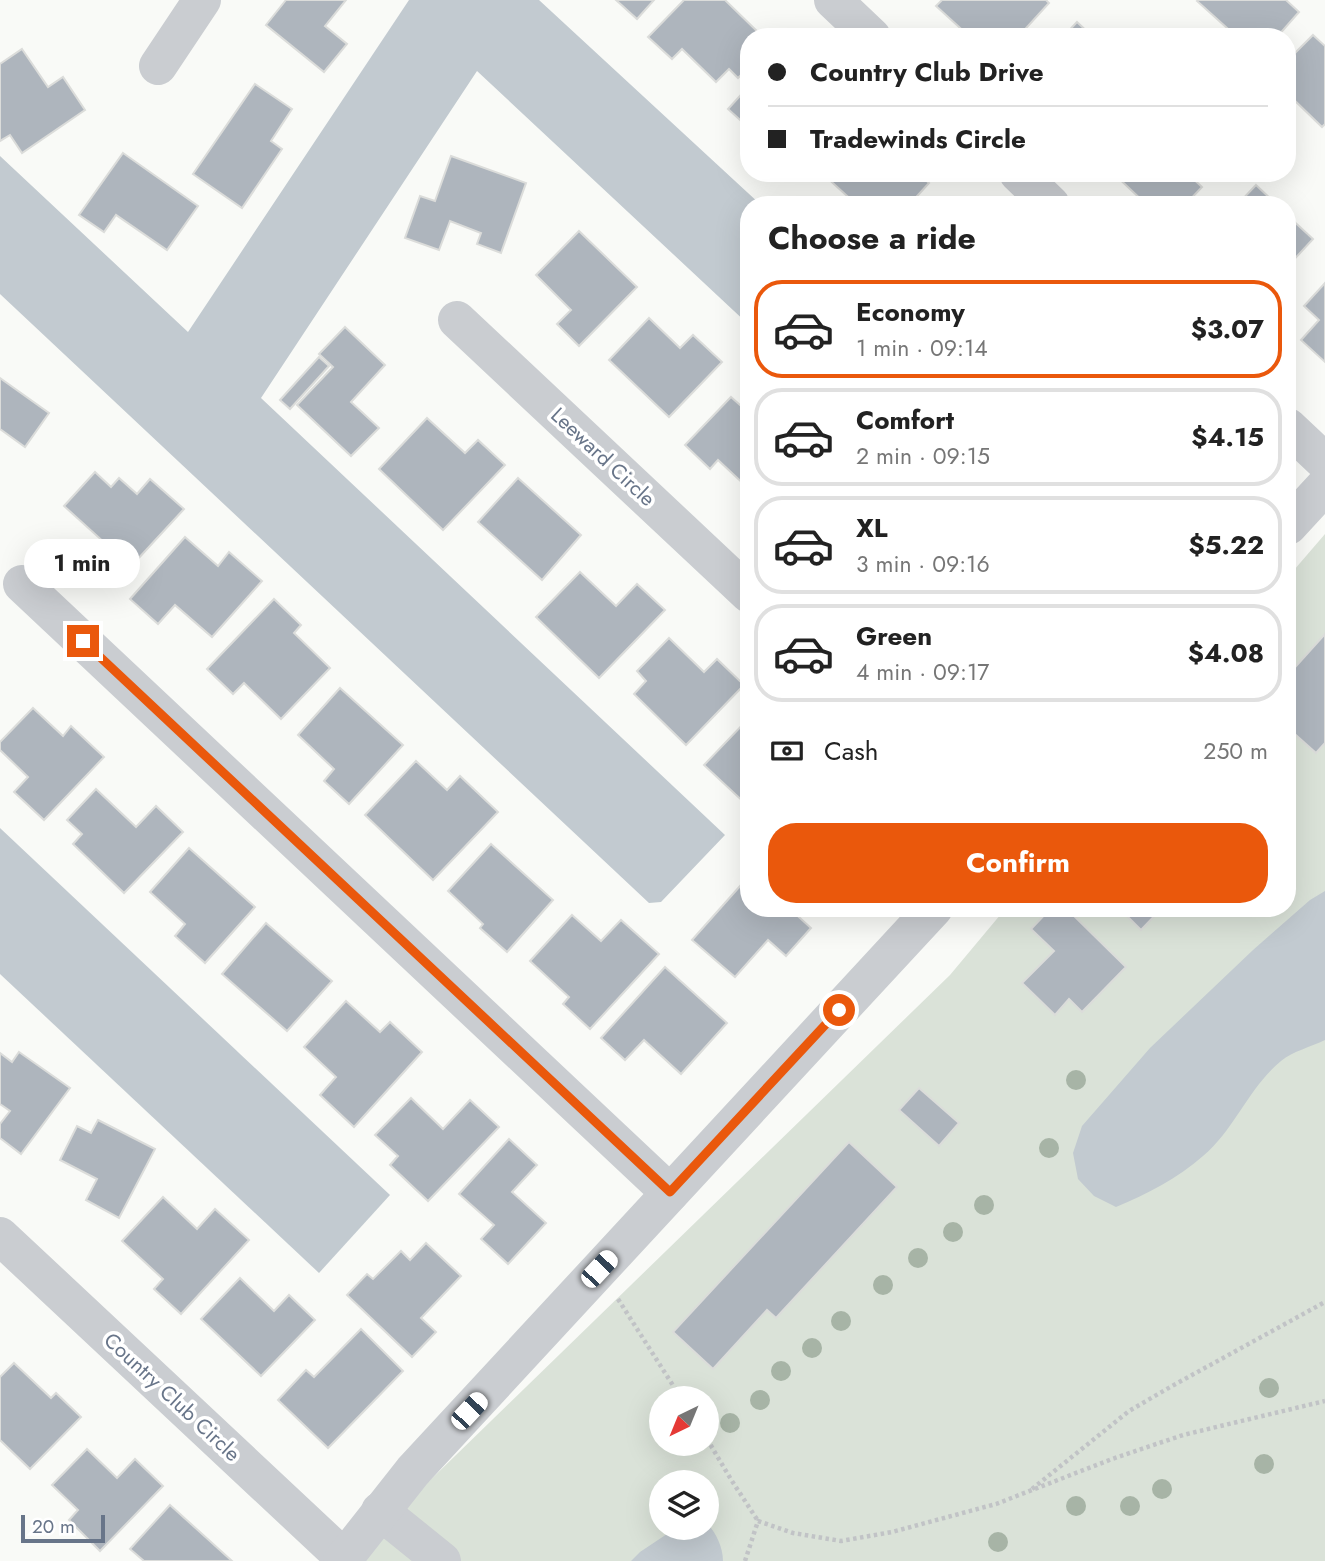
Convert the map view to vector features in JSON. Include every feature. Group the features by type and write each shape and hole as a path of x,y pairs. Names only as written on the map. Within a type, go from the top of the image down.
{"street":[{"path":"158,66 202,0"},
{"path":"833,0 863,28"},
{"path":"1027,182 1042,196"},
{"name":"Leeward Circle","path":"457,320 740,586"},
{"path":"1296,434 1325,461"},
{"path":"1296,517 1325,486"},
{"path":"22,584 670,1192"},
{"path":"343,1560 413,1471 926,917"},
{"name":"Country Club Circle","path":"0,1236 343,1560"},
{"path":"380,1511 442,1561"}],"path":[{"path":"599,1269 673,1386"},
{"path":"1028,1492 1129,1411 1325,1303"},
{"path":"717,1456 758,1521 793,1533 841,1541 892,1532 996,1504 1182,1435 1325,1401"},
{"path":"746,1561 758,1521"}],"shaded area":[{"path":"409,0 539,0 751,196 740,196 740,317 477,71 261,398 725,835 661,902 649,903 0,294 0,156 188,332"},
{"path":"1325,534 1325,1561 347,1561 950,975 998,917 1296,917 1296,568"},
{"path":"0,828 390,1195 319,1273 0,974"},
{"path":"1325,891 1325,1040 1281,1061 1260,1083 1214,1145 1173,1178 1116,1207 1094,1196 1078,1179 1073,1153 1082,1126 1150,1048 1253,950 1291,917 1296,917 1296,912"},
{"path":"658,1540 718,1540 723,1561 631,1561"}],"building":[{"path":"286,0 346,0 325,26 347,44 324,72 266,25"},
{"path":"616,0 654,0 637,19"},
{"path":"684,0 725,0 754,28 740,28 740,76 738,78 729,69 716,82 682,49 672,59 648,37"},
{"path":"942,0 1046,0 1049,3 1026,28 960,28 936,6"},
{"path":"1286,0 1299,12 1285,28 1227,28 1197,1"},
{"path":"1077,22 1083,28 1071,28"},
{"path":"1313,35 1325,46 1325,124 1322,127 1296,102 1296,52"},
{"path":"22,49 48,87 63,77 85,110 22,153 10,135 0,141 0,64"},
{"path":"255,84 292,109 271,141 282,149 242,208 193,174"},
{"path":"740,96 740,120 728,109"},
{"path":"123,153 198,206 167,250 116,215 104,232 79,215"},
{"path":"451,156 526,183 501,253 477,244 481,233 450,221 439,250 405,238 420,196 435,201"},
{"path":"832,182 929,183 917,196 847,196"},
{"path":"1123,182 1197,182 1202,187 1194,196 1137,196"},
{"path":"1256,185 1268,196 1246,196"},
{"path":"1296,223 1313,239 1296,257"},
{"path":"579,231 637,287 579,346 557,324 571,310 536,275"},
{"path":"1325,283 1325,362 1301,340 1319,320 1304,306"},
{"path":"649,318 680,348 693,335 722,362 669,417 609,360"},
{"path":"345,327 385,365 351,402 379,428 351,456 297,405 333,367 319,354"},
{"path":"319,357 329,366 290,409 280,400"},
{"path":"0,378 49,413 25,447 0,429"},
{"path":"731,397 740,405 740,481 718,460 710,469 685,445"},
{"path":"427,418 465,453 478,440 505,465 443,530 379,469"},
{"path":"95,472 111,487 119,478 137,494 150,479 184,509 123,575 98,552 105,543 64,506"},
{"path":"518,478 581,535 542,580 478,522"},
{"path":"185,537 218,566 229,552 262,581 212,637 175,605 158,624 130,599"},
{"path":"580,572 616,606 637,584 665,610 599,678 536,617"},
{"path":"274,599 301,625 294,633 330,668 281,719 244,683 233,694 207,669"},
{"path":"1325,634 1325,743 1316,753 1296,735 1296,666"},
{"path":"669,638 704,672 717,659 740,681 740,689 686,745 634,694 646,681 637,671"},
{"path":"340,688 403,745 349,804 324,781 334,769 298,735"},
{"path":"33,708 63,736 71,726 104,757 44,820 14,792 28,777 0,750 0,742"},
{"path":"740,727 740,799 704,765"},
{"path":"416,761 447,790 460,776 498,812 433,880 365,815"},
{"path":"96,789 136,827 156,806 183,832 124,893 73,844 82,834 67,820"},
{"path":"491,844 553,900 507,952 480,928 483,924 448,891"},
{"path":"189,848 255,907 205,963 175,936 185,924 150,892"},
{"path":"740,886 740,917 799,917 811,928 786,956 768,940 735,977 692,940"},
{"path":"572,915 601,941 621,920 659,954 590,1029 563,1004 569,997 530,961"},
{"path":"1042,917 1075,917 1126,967 1082,1012 1069,999 1055,1015 1022,983 1054,951 1031,929"},
{"path":"1128,917 1153,917 1141,930"},
{"path":"266,923 332,981 287,1031 222,974"},
{"path":"665,967 727,1023 681,1074 644,1040 625,1060 601,1038"},
{"path":"346,1001 380,1032 390,1022 422,1052 354,1127 320,1095 336,1077 304,1047"},
{"path":"19,1052 70,1088 21,1154 0,1138 0,1124 10,1111 0,1104 0,1053 12,1062"},
{"path":"919,1088 959,1123 939,1146 899,1110"},
{"path":"411,1098 443,1129 470,1100 499,1127 428,1201 390,1165 398,1156 375,1135"},
{"path":"98,1120 155,1149 119,1218 86,1200 97,1179 60,1160 77,1126 91,1133"},
{"path":"509,1139 537,1165 512,1192 546,1223 508,1264 481,1239 494,1225 459,1194"},
{"path":"849,1142 897,1187 776,1318 767,1310 713,1369 673,1332"},
{"path":"163,1197 197,1229 215,1209 249,1240 181,1314 154,1289 163,1279 122,1241"},
{"path":"426,1243 461,1276 421,1318 436,1332 412,1357 347,1295 367,1274 373,1279 401,1251 410,1260"},
{"path":"240,1278 274,1311 289,1295 315,1320 261,1376 201,1319"},
{"path":"361,1329 403,1371 328,1448 278,1400 306,1370 314,1377"},
{"path":"14,1363 51,1398 56,1393 81,1417 30,1469 0,1440 0,1377"},
{"path":"87,1449 117,1478 135,1459 163,1486 100,1551 69,1520 78,1510 52,1485"},
{"path":"170,1505 232,1561 144,1561 130,1549"}],"route":[{"path":"83,641 670,1192 839,1010"}]}
